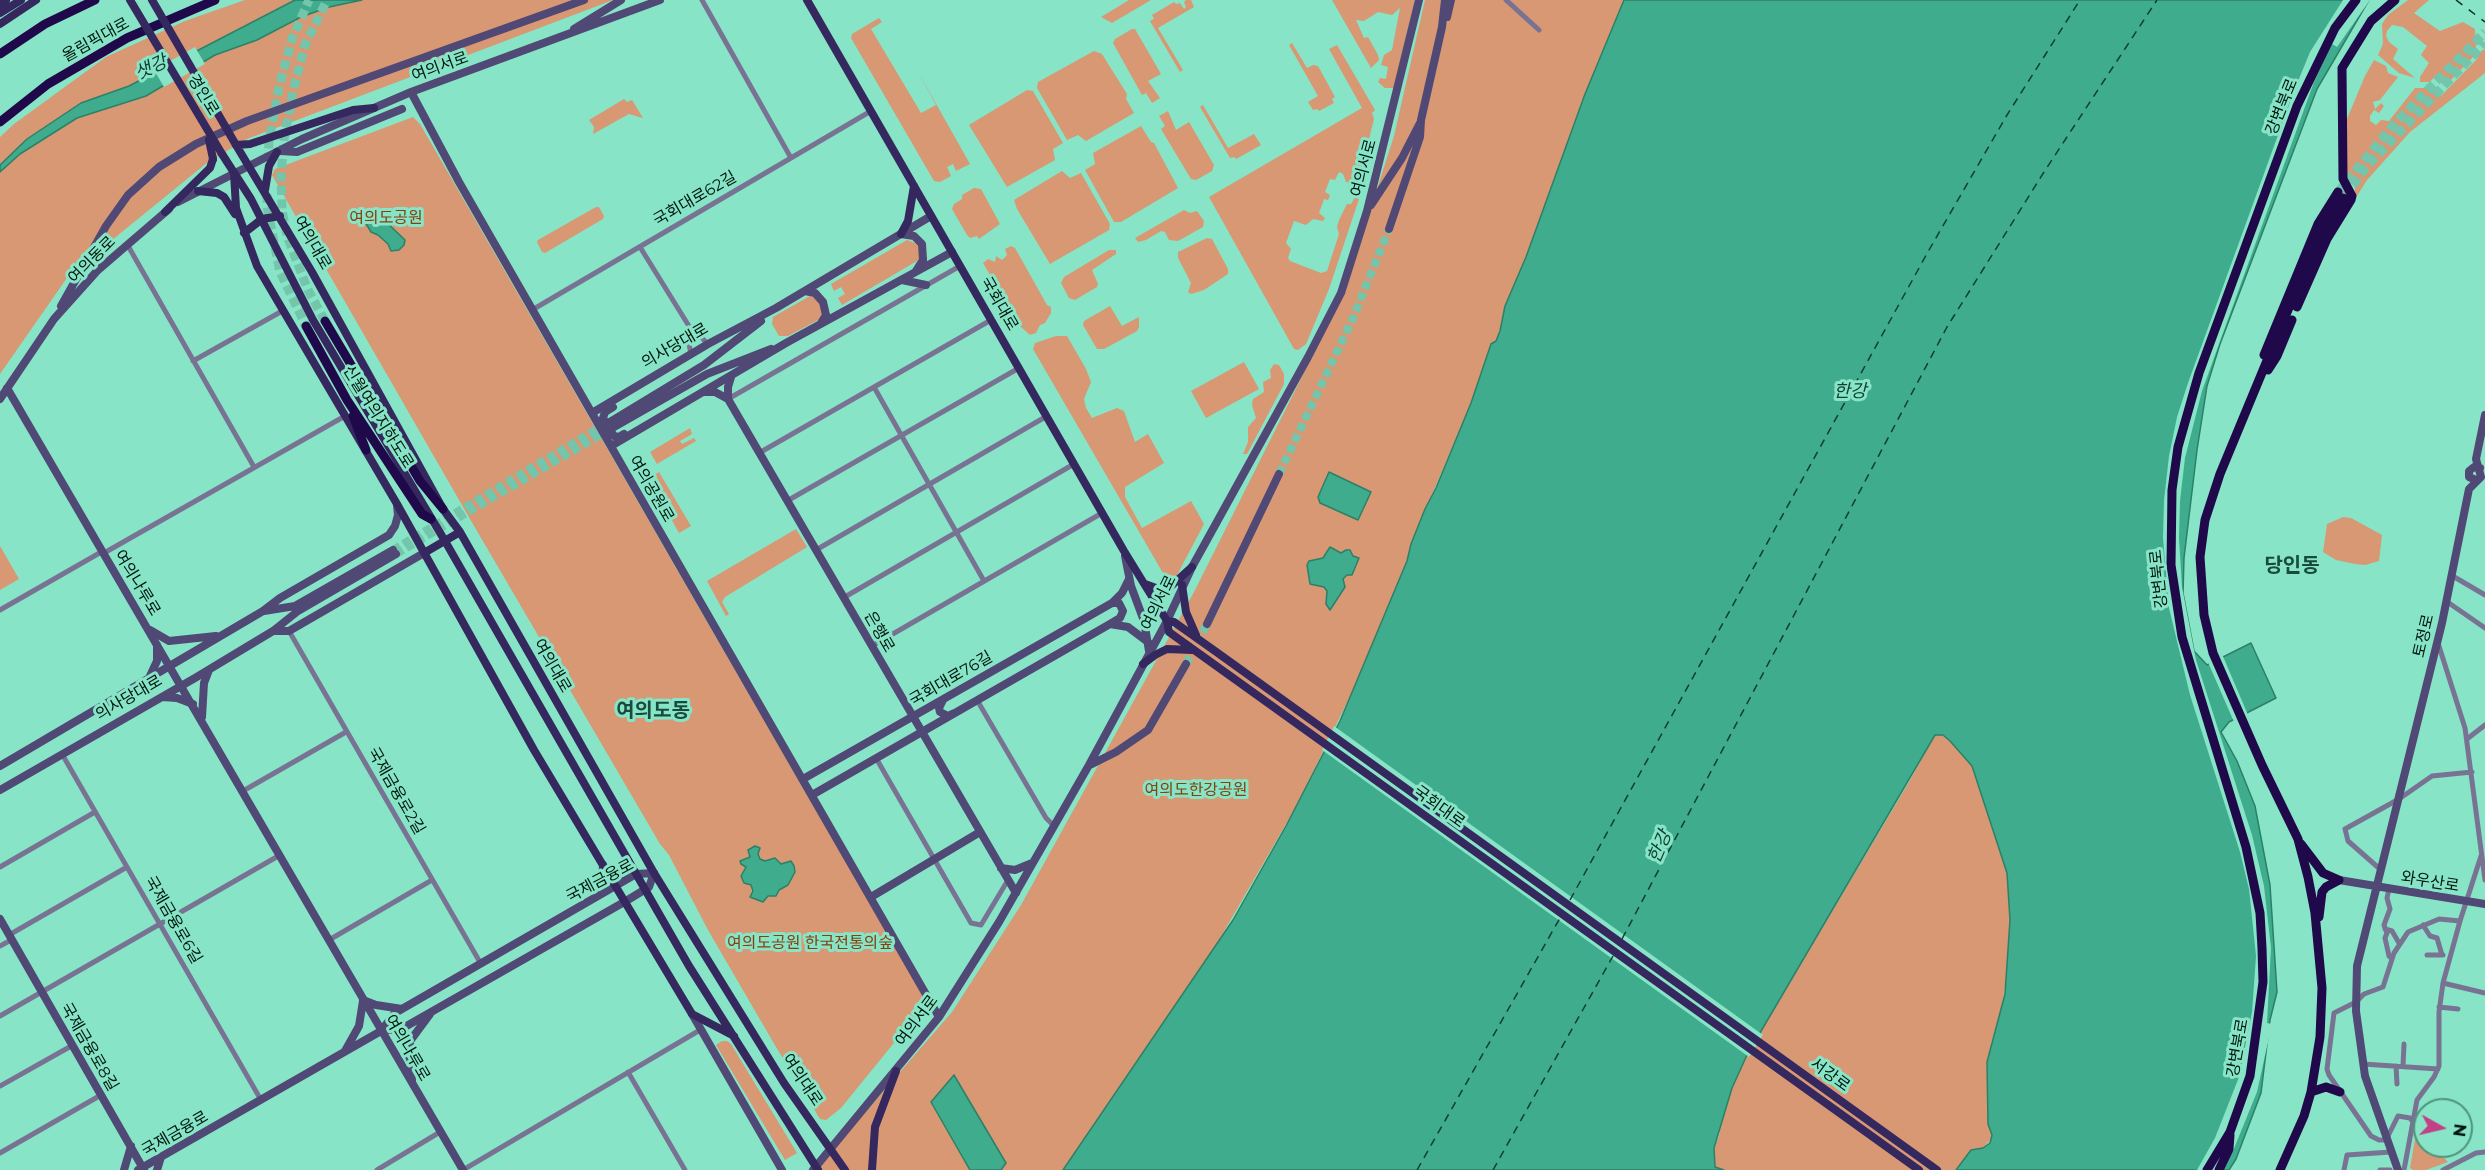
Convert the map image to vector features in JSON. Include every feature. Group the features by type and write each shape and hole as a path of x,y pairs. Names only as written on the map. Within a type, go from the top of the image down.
{"highway":[{"path":"0,54 45,24 94,0"},
{"name":"올림픽대로","path":"0,122 48,84 127,38 215,0"},
{"name":"강변북로","path":"2207,1170 2230,1132 2250,1076 2263,982 2260,913 2246,847 2182,638 2171,565 2172,490 2178,447 2199,373 2297,106 2335,28 2356,0"},
{"path":"2250,400 2277,356 2318,256 2351,200 2352,196 2343,179 2342,68 2371,21 2396,0"},
{"path":"2339,880 2323,873 2298,839 2221,672 2207,634 2201,596 2200,557 2205,520 2217,482 2250,400 2264,353 2318,224 2341,195"},
{"name":"신월여의지하도로","path":"325,321 390,434 420,481 443,509"},
{"name":"신월여의지하도로","path":"306,327 347,400 422,514 431,519"},
{"path":"347,400 366,450"},
{"path":"2280,1170 2297,1134 2311,1092 2322,1010 2318,935 2308,877 2298,839"},
{"path":"2318,935 2322,892 2339,880"},
{"path":"2311,1092 2326,1087 2340,1092"},
{"path":"2220,1170 2229,1149 2230,1132"}],"main road":[{"path":"0,4 6,0"},
{"path":"0,13 21,0"},
{"path":"0,24 36,0"},
{"name":"경인로","path":"129,0 234,173"},
{"name":"경인로","path":"152,0 249,166"},
{"path":"54,319 106,226 128,195 159,167 196,144 247,121 584,0"},
{"path":"558,39 621,0"},
{"name":"여의서로","path":"234,173 411,92 660,0"},
{"name":"국회대로","path":"807,0 1124,551 1167,621 1169,632 1700,1014"},
{"name":"여의서로","path":"816,1169 939,1017 1016,893 1089,765 1167,621 1182,585 1300,373 1341,293 1367,211 1419,0"},
{"path":"1442,27 1445,0"},
{"path":"1389,229 1417,150 1421,120 1442,27 1451,0"},
{"name":"여의공원로","path":"411,92 532,310 939,1017"},
{"path":"236,145 250,144 352,110 374,108"},
{"path":"265,190 269,166 278,152 297,152 402,109"},
{"path":"302,140 402,109 412,109 421,113"},
{"path":"1367,211 1402,158 1421,120"},
{"path":"165,212 210,168 213,159 211,145 204,126"},
{"name":"여의대로","path":"249,166 280,216 443,509 460,532 654,873 784,1083 845,1170"},
{"path":"234,173 236,208 258,266 397,504 534,750 626,901 782,1170"},
{"name":"여의동로","path":"0,399 54,319 97,271 165,212 234,173"},
{"name":"여의대로","path":"234,173 262,219 313,320 445,541 689,966 735,1036 816,1169"},
{"path":"914,186 908,221 901,234 914,236 922,244 923,260 915,272"},
{"path":"198,192 217,193 224,197 244,233"},
{"path":"244,233 262,219 280,216"},
{"name":"의사당대로","path":"592,413 932,216"},
{"name":"의사당대로","path":"611,446 786,343 952,252"},
{"path":"902,280 926,285"},
{"path":"805,291 819,296 826,308 823,320 818,326"},
{"name":"의사당대로","path":"776,308 704,365 612,424 707,374 786,343"},
{"path":"706,392 715,392 728,399 731,377"},
{"name":"여의나루로","path":"7,388 463,1170"},
{"path":"629,391 605,412 603,418 607,427 617,437 646,426"},
{"name":"은행로","path":"728,399 1016,893"},
{"path":"2477,475 2476,459 2485,415"},
{"path":"1207,624 1279,474"},
{"name":"토정로","path":"2398,1170 2365,1076 2356,1002 2357,966 2437,641 2469,489 2477,475"},
{"name":"의사당대로","path":"0,766 389,535 398,515 397,504"},
{"path":"273,631 289,631 460,532"},
{"path":"1124,551 1130,579 1144,621 1149,654"},
{"name":"의사당대로","path":"0,790 210,669 273,631 298,611 395,552 295,606 263,611"},
{"path":"1145,584 1156,588 1170,587 1192,567"},
{"name":"국회대로76길","path":"803,779 1112,603 1122,593 1130,579"},
{"path":"1182,585 1186,612 1197,638"},
{"path":"1110,624 1120,618 1123,611 1119,603 1112,603"},
{"name":"국회대로","path":"1167,621 1174,622 1197,638 1706,1005"},
{"path":"1110,624 1128,627 1148,642"},
{"name":"국회대로76길","path":"812,795 1110,624"},
{"path":"149,629 169,641 221,635"},
{"path":"149,678 157,661 156,641"},
{"path":"1143,664 1167,650 1181,648 1196,651"},
{"path":"1089,765 1116,752 1148,730 1186,664"},
{"path":"202,720 201,697 210,669"},
{"path":"160,697 177,698 193,704"},
{"path":"944,699 939,708 940,712 948,716 954,714"},
{"path":"882,734 892,742 892,750"},
{"path":"871,897 980,832"},
{"path":"1000,867 1004,870 1015,870 1033,862"},
{"path":"596,897 602,884 603,864"},
{"name":"국제금융로","path":"142,1169 381,1031 403,1028 626,901 649,886 654,873 636,874 616,885 395,1013 381,1031"},
{"name":"와우산로","path":"2339,880 2485,904"},
{"name":"국제금융로8길","path":"0,919 142,1169"},
{"path":"344,1052 359,1026 363,999 376,1005 402,1009"},
{"name":"서강로","path":"1706,1005 1937,1170"},
{"path":"412,1083 410,1041 432,1012"},
{"path":"692,1014 735,1036"},
{"name":"서강로","path":"1700,1014 1919,1170"},
{"path":"872,1170 875,1127 896,1071"},
{"path":"124,1170 131,1146"},
{"path":"157,1170 161,1157"}],"street":[{"path":"702,0 791,158"},
{"path":"1506,0 1539,30"},
{"name":"국회대로62길","path":"532,310 871,111"},
{"path":"127,244 254,467"},
{"name":"의사당대로","path":"640,247 691,329"},
{"path":"728,399 960,266"},
{"path":"193,361 284,310"},
{"path":"759,453 991,320"},
{"path":"691,354 688,339 691,329 708,344"},
{"path":"787,501 1019,368"},
{"path":"874,387 984,581"},
{"path":"0,610 345,416"},
{"path":"816,550 1047,416"},
{"path":"843,598 1074,464"},
{"path":"872,646 1102,513"},
{"path":"2451,575 2485,595"},
{"path":"2446,601 2485,628"},
{"name":"국제금융로2길","path":"289,631 481,964"},
{"path":"2437,641 2467,739 2485,880"},
{"path":"977,700 1046,818 1054,826"},
{"path":"2467,739 2485,725"},
{"path":"243,791 346,732"},
{"name":"국제금융로6길","path":"62,754 261,1100"},
{"path":"876,759 971,923 981,925 1008,880"},
{"path":"2381,870 2348,841 2345,829 2398,799 2432,776 2472,772"},
{"path":"0,867 96,813"},
{"path":"0,1016 280,855"},
{"name":"와우산로","path":"2466,901 2481,856"},
{"path":"0,946 10,937 127,867"},
{"path":"329,940 432,880"},
{"name":"와우산로","path":"2389,889 2387,898 2390,909 2384,925 2389,956 2392,959"},
{"path":"2418,1098 2438,1069 2439,1007 2443,983 2466,901"},
{"path":"2404,1170 2413,1122 2410,1118 2398,1116 2386,1140 2379,1140 2371,1136 2329,1075 2327,1069 2334,1013 2356,1002 2364,994 2383,987 2392,959 2408,932 2446,918 2460,921"},
{"path":"2423,925 2430,936 2437,938 2442,955"},
{"path":"2385,929 2392,932 2399,944"},
{"path":"2427,955 2450,957"},
{"path":"2443,983 2485,993"},
{"path":"2439,1007 2458,1010"},
{"path":"463,1170 700,1030"},
{"path":"2403,1066 2404,1044"},
{"path":"0,1086 73,1045"},
{"path":"2363,1064 2438,1069"},
{"path":"2396,1066 2397,1084"},
{"path":"628,1072 686,1170"},
{"path":"0,1153 101,1095"},
{"path":"377,1170 440,1132"},
{"path":"2344,1170 2347,1155 2391,1152"},
{"path":"2443,1170 2476,1153 2485,1152"},
{"path":"2380,1170 2390,1170"}],"green space":[{"path":"245,0 613,0 247,139 208,162 69,275 0,374 0,137 14,124 106,57 185,21"},
{"path":"1129,0 1151,0 1112,23 1101,17"},
{"path":"1186,0 1191,0 1194,7 1158,28 1183,70 1180,72 1150,21 1154,19 1152,15 1174,2 1180,3 1184,9"},
{"path":"1332,0 1415,0 1394,88 1385,88 1378,82 1380,78 1386,79 1388,67 1381,65 1384,55 1392,50 1400,8 1392,15 1378,12 1364,21 1356,20 1364,38 1368,37 1378,55 1379,60 1371,68"},
{"name":"여의도한강공원","path":"1425,0 1624,0 1585,94 1526,257 1505,306 1500,331 1496,341 1491,344 1471,403 1411,544 1407,561 1356,684 1297,805 1208,959 1063,1170 815,1170 952,1012 1021,905 1194,592 1343,295 1394,136"},
{"path":"2408,0 2429,0 2414,13 2440,31 2463,22 2475,29 2476,48 2473,57 2447,84 2443,76 2436,75 2430,82 2420,82 2420,77 2429,63 2421,55 2427,46 2403,27 2392,25 2386,36 2389,42 2398,49 2393,59 2415,78 2399,73 2378,55 2383,44 2382,24 2388,15"},
{"path":"879,18 882,22 871,29 921,113 936,105 917,70 970,164 956,171 953,164 947,167 951,176 940,182 934,181 851,38 852,34"},
{"path":"1135,29 1161,74 1148,81 1160,98 1152,103 1146,93 1142,95 1113,43 1115,39"},
{"path":"1292,43 1307,68 1313,65 1318,66 1335,97 1332,99 1334,103 1319,111 1313,110 1308,102 1318,96 1289,45"},
{"path":"1337,45 1375,110 1372,113 1374,119 1358,183 1346,182 1343,174 1339,172 1335,180 1330,179 1325,192 1330,195 1328,200 1324,199 1319,213 1325,218 1323,221 1313,219 1306,225 1294,221 1286,243 1291,249 1288,258 1290,261 1321,273 1327,271 1339,234 1337,227 1339,220 1347,204 1351,204 1355,197 1359,199 1329,289 1306,344 1298,350 1294,349 1209,197 1362,108 1329,49"},
{"path":"2482,50 2485,50 2485,73 2410,132 2367,180 2355,199 2355,187 2346,177 2344,126 2374,60 2386,66 2388,73 2398,77 2380,100 2373,102 2375,109 2381,103 2384,106 2379,113 2374,110 2370,116 2370,121 2376,125 2381,120 2389,121 2415,88 2439,88 2441,96 2476,60"},
{"path":"1094,51 1102,54 1127,94 1126,99 1134,113 1086,141 1078,135 1067,140 1037,88 1038,82"},
{"path":"1027,90 1033,91 1063,143 1053,149 1055,160 1007,187 969,125"},
{"path":"624,99 627,102 632,100 643,118 629,114 593,134 594,127 589,120"},
{"path":"1203,105 1228,148 1254,134 1261,145 1236,159 1230,158 1200,107"},
{"path":"1168,111 1176,130 1189,122 1214,165 1212,171 1196,180 1191,179 1161,129 1165,126 1159,116"},
{"name":"여의도공원","path":"413,117 420,124 923,996 924,1006 841,1108 826,1120 820,1119 776,1047 708,930 669,855 660,844 470,519 272,175 275,169"},
{"path":"1141,126 1154,143 1178,188 1121,222 1114,222 1085,170 1095,164 1093,153"},
{"path":"1062,171 1070,178 1081,173 1110,224 1109,230 1050,264 1014,200"},
{"path":"974,188 981,189 1000,224 979,239 977,236 970,238 967,235 952,209 954,204 962,199 962,195"},
{"path":"599,207 604,216 603,219 545,253 542,252 538,240"},
{"path":"1184,210 1190,213 1197,211 1204,221 1203,227 1178,241 1169,240 1165,232 1161,231 1146,240 1138,242 1135,238"},
{"path":"1207,238 1212,239 1228,269 1228,274 1204,290 1191,294 1188,292 1191,283 1178,258 1178,252"},
{"path":"907,240 918,244 920,257 917,261 842,305 838,298 845,294 841,287 834,291 831,284"},
{"path":"1011,246 1015,248 1047,305 1051,307 1051,313 1045,323 1040,325 1036,333 1030,335 1020,326 983,263 988,259 995,262 996,256 1002,260 1007,255 1005,249"},
{"path":"1109,250 1116,250 1116,254 1092,270 1098,284 1097,287 1075,300 1069,298 1061,283 1064,277"},
{"path":"810,296 818,299 823,311 820,319 788,336 779,336 772,324 773,317"},
{"path":"1110,306 1122,326 1139,317 1139,327 1137,331 1104,349 1097,349 1083,325 1084,321"},
{"path":"1056,336 1067,336 1086,369 1091,382 1084,399 1092,418 1117,408 1124,411 1135,442 1148,434 1164,463 1125,487 1125,497 1142,528 1191,501 1204,524 1175,579 1167,580 1033,349 1035,343"},
{"path":"1244,362 1259,389 1206,418 1191,391"},
{"path":"1274,364 1279,365 1284,374 1284,384 1247,454 1243,454 1248,442 1248,427 1256,418 1252,405 1253,399 1264,392 1263,382 1271,378 1270,370"},
{"path":"690,428 692,434 680,441 682,444 694,438 696,441 657,464 650,452"},
{"path":"659,472 691,526 679,533 649,478"},
{"path":"2343,517 2351,518 2382,535 2379,561 2365,565 2355,564 2336,560 2323,552 2327,524"},
{"path":"796,529 807,547 725,597 722,602 729,614 726,616 707,581"},
{"path":"0,546 19,579 0,590"},
{"path":"1935,735 1943,735 1972,766 2007,873 2010,920 2007,976 2001,1010 1991,1044 1991,1139 1983,1148 1971,1150 1956,1170 1724,1170 1715,1167 1714,1148 1722,1119 1732,1088 1747,1055"},
{"path":"722,1041 731,1044 797,1153 785,1160 716,1045"},
{"path":"2413,1151 2413,1158 2444,1158 2448,1162 2426,1170 2410,1168"}],"water":[{"path":"295,0 362,0 329,7 301,17 257,40 215,55 146,96 77,118 20,154 0,172 0,165 27,139 81,103 129,86"},
{"name":"한강","path":"1624,0 2369,0 2317,89 2220,344 2207,386 2184,558 2183,593 2194,651 2207,665 2251,643 2276,698 2229,722 2221,732 2237,761 2255,806 2270,885 2277,992 2270,1020 2261,1093 2236,1159 2229,1170 1956,1170 1971,1150 1983,1148 1990,1143 1992,1135 1988,1124 1987,1062 2005,994 2010,920 2007,873 1972,766 1943,735 1935,735 1747,1055 1732,1088 1714,1148 1715,1167 1724,1170 1063,1170 1233,920 1286,826 1340,721 1407,561 1425,509 1471,403 1491,344 1496,341 1500,331 1505,306 1526,257 1585,94"},
{"path":"380,216 405,240 399,250 391,251 388,244 371,232 365,222 370,217"},
{"path":"1329,472 1371,492 1358,520 1320,503 1318,497"},
{"path":"1330,547 1341,553 1350,550 1353,556 1359,558 1352,575 1347,575 1343,579 1345,587 1330,610 1326,604 1327,591 1324,587 1310,584 1307,565 1309,561 1323,558"},
{"path":"755,846 760,848 758,854 760,859 765,861 775,858 781,864 791,861 795,872 788,885 779,890 776,896 768,896 763,902 750,897 753,891 751,885 744,883 741,876 746,867 740,861 750,857 748,850"},
{"path":"954,1075 1006,1163 1001,1170 970,1170 931,1102"}],"pier":[{"path":"2343,0 2370,0 2337,47 2332,44 2314,82 2202,391 2185,458 2179,538 2182,587 2196,660 2252,835 2264,886 2271,948 2267,1023 2272,1024 2257,1092 2233,1151 2227,1148 2215,1170 2197,1170 2215,1138 2239,1077 2252,1012 2256,956 2249,889 2240,852 2190,695 2169,608 2163,538 2169,456 2177,417 2188,383 2294,91 2310,52"},
{"path":"195,47 205,64 164,87 154,70"},
{"path":"2222,654 2248,715 2234,722 2207,660"},
{"path":"1334,726 1763,1035 1749,1057 1322,750"}],"ferry route":[{"path":"1570,900 1929,250 2007,115 2080,0"},
{"path":"1622,939 1947,327 2044,172 2157,0"},
{"path":"1417,1170 1560,918"},
{"path":"1493,1170 1613,956"}],"tunnel":[{"path":"268,162 269,140 279,87 292,39 309,0"},
{"path":"325,321 308,290 287,236 282,210 281,176 284,139 305,45 327,0"},
{"path":"2338,192 2396,122 2485,32"},
{"path":"2345,196 2366,167 2485,43"},
{"path":"267,194 267,207 280,272 306,326"},
{"path":"1279,474 1353,318 1389,229"},
{"path":"393,550 604,425"},
{"path":"396,554 607,431"},
{"path":"1186,664 1207,624"}],"railway":[{"path":"2456,0 2485,22"}],"district":[{"name":"당인동","path":"2292,566"},
{"name":"여의도동","path":"653,711"}],"water label":[{"name":"샛강","path":"151,68"}],"park label":[{"name":"여의도공원 한국전통의숲","path":"810,943"}]}
